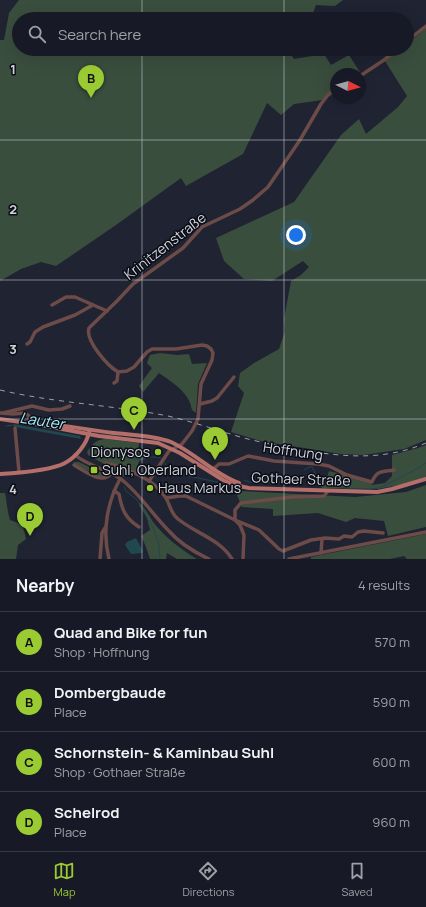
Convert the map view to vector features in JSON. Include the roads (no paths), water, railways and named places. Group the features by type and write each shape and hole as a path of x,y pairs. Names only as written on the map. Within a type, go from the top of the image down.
{"main road":[{"path":"1,415 48,426 90,432 153,437 165,440 178,446 211,471"},
{"path":"1,415 150,442 173,449 211,471"},
{"path":"0,474 57,466 65,463 86,443 90,432"},
{"name":"Gothaer Straße","path":"211,471 230,480 253,488 377,492 426,479"}],"street":[{"path":"414,36 426,26"},
{"path":"366,72 389,56"},
{"name":"Krinitzenstraße","path":"118,372 98,353 89,337 88,332 92,324 133,284 183,248 202,227 240,209 268,187 330,94"},
{"path":"52,305 61,299 70,297 80,298 107,311"},
{"path":"27,344 36,332 43,327 75,315 93,305"},
{"path":"114,383 117,381 118,372 127,371 134,367 147,352 152,349 176,349 202,345 207,346 213,353 212,360 199,391 200,404 197,422 190,436 168,452 149,481"},
{"path":"200,404 217,398 234,377"},
{"path":"1,415 32,406 49,410 62,409 70,406"},
{"path":"1,415 25,413 29,416 29,421"},
{"path":"14,428 19,472"},
{"path":"75,455 120,479 137,494 168,531 186,546 209,559"},
{"name":"Hoffnung","path":"211,471 219,464 229,464 248,456 274,461 329,466 347,475 372,482 375,475 380,472 394,470"},
{"path":"106,463 125,469 149,481 166,498 172,513 178,520 211,540 232,559"},
{"path":"74,465 97,478 107,477 111,473"},
{"path":"100,559 102,533 105,528 114,490 120,479"},
{"path":"114,490 119,494 120,504 129,520 139,527"},
{"path":"243,559 244,535 240,525 235,520 235,510 241,503 292,497 324,496 328,490"},
{"path":"166,498 186,496 259,530 283,551 306,541 325,538 339,539 344,536 352,537 358,532 364,531 383,534"},
{"path":"105,528 109,559"},
{"path":"289,559 309,557 426,532"},
{"path":"322,539 322,553"}],"waterway":[{"name":"Lauter","path":"6,426 15,425"},
{"path":"120,450 125,455 135,459 151,457 161,458"},
{"path":"165,463 166,467 174,473 222,483"},
{"path":"304,470 312,467 316,475 320,478 331,480 341,487 369,489 380,488 426,463"},
{"path":"244,480 249,482 286,483"},
{"name":"Lauter","path":"124,487 126,491 137,500 153,527 159,545 160,559"}],"railway":[{"path":"0,390 42,398 147,412 187,421 251,440 301,450 349,456 395,453 426,443"}],"place":[{"name":"Dombergbaude","path":"91,98"},
{"name":"Schornstein- & Kaminbau Suhl","path":"134,430"},
{"name":"Dionysos","path":"158,452"},
{"name":"Quad and Bike for fun","path":"215,460"},
{"name":"Suhl, Oberland","path":"94,470"},
{"name":"Haus Markus","path":"150,488"},
{"name":"Schelrod","path":"30,536"}]}
